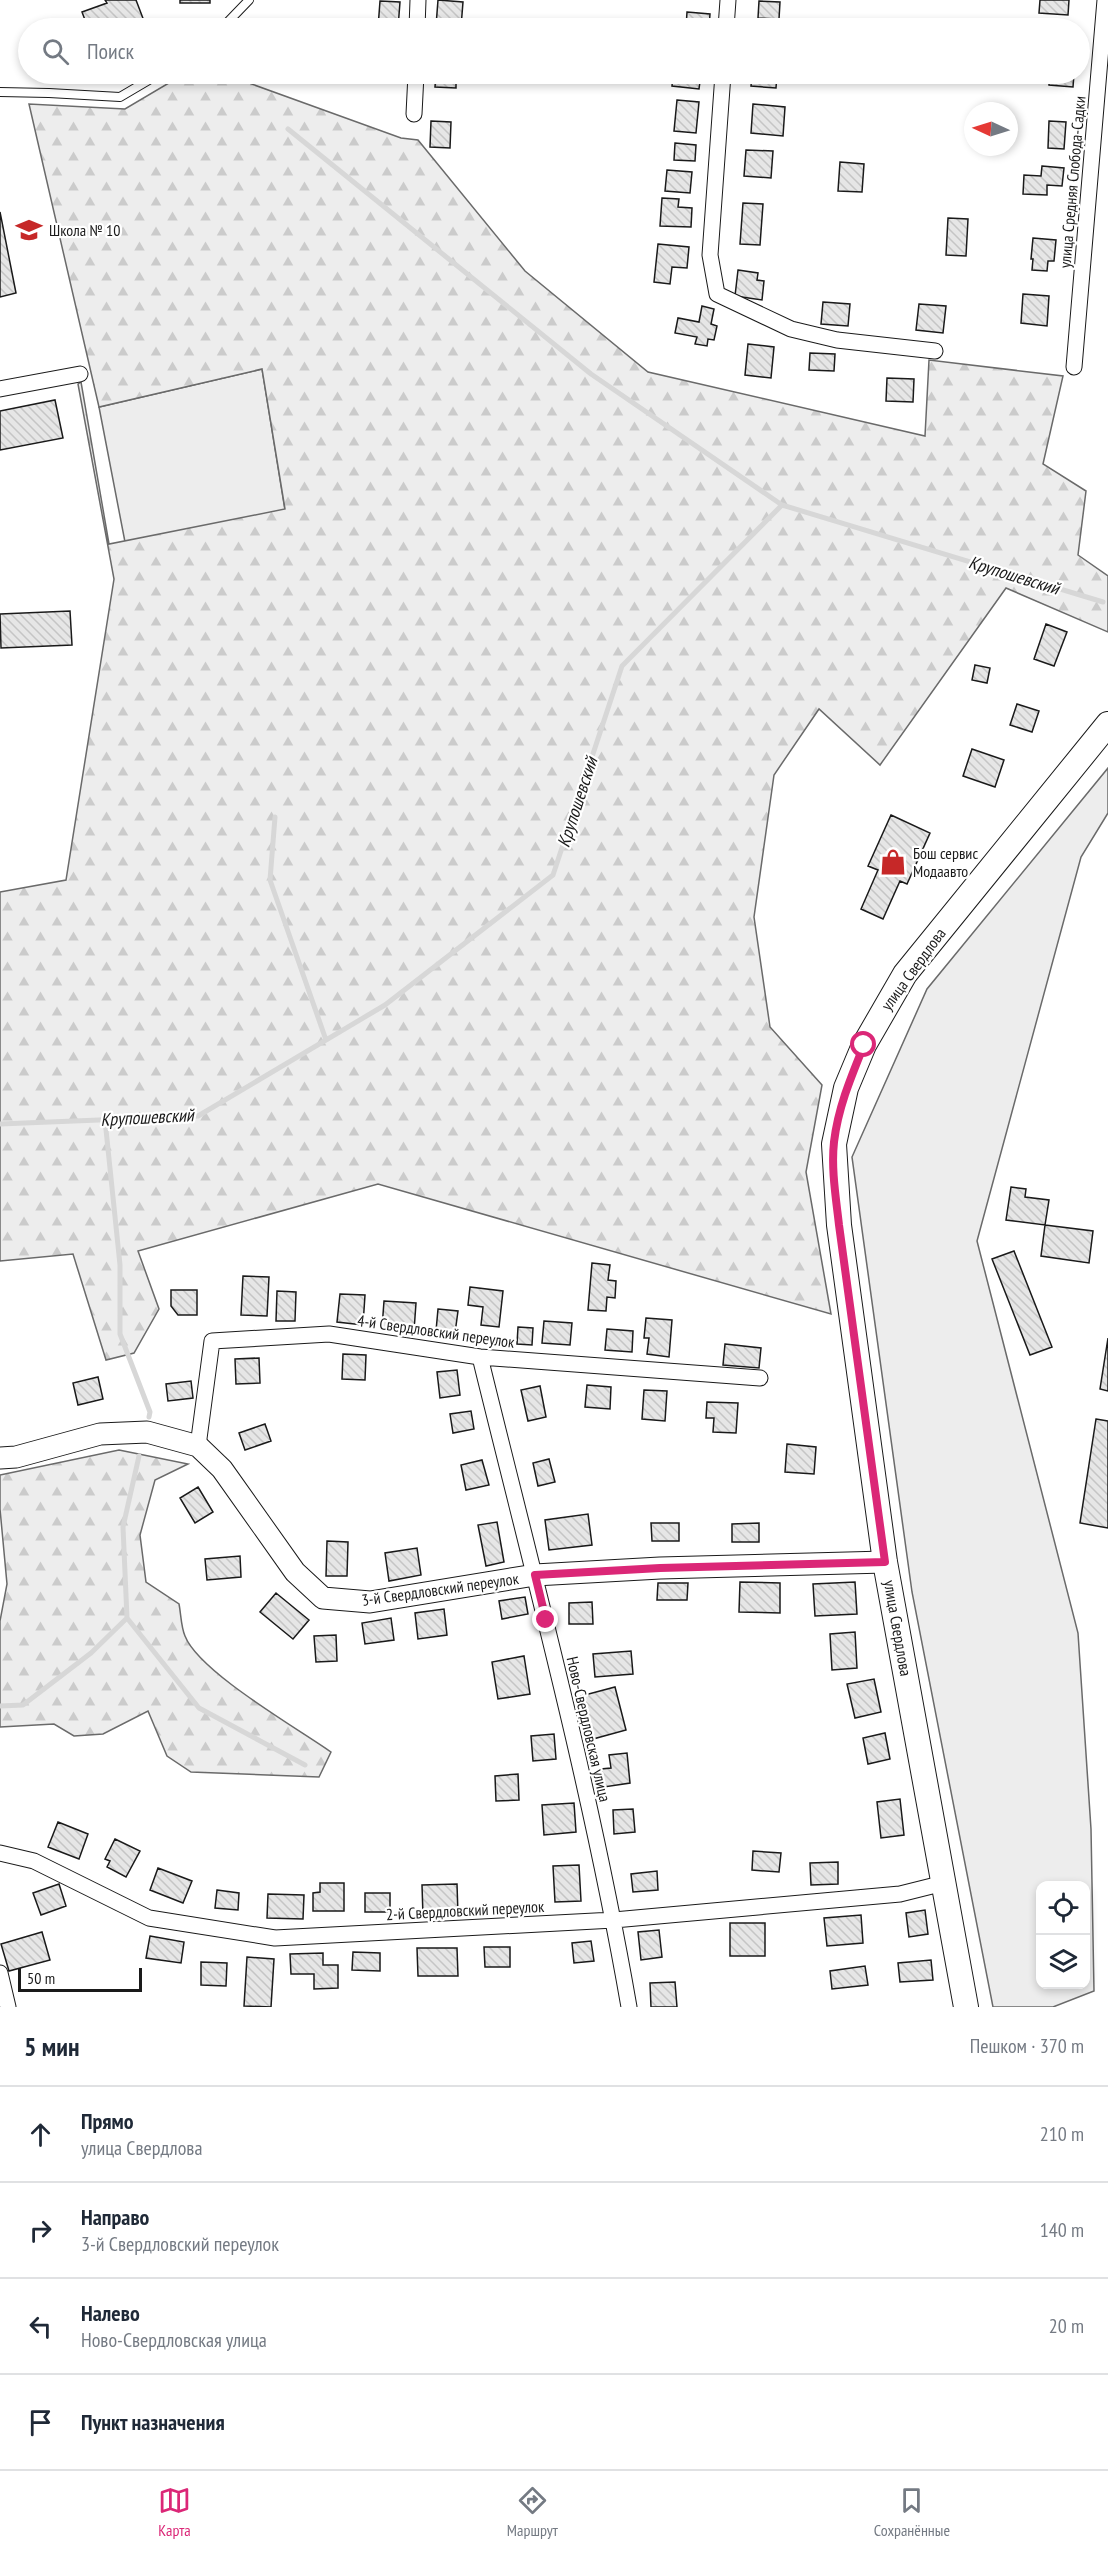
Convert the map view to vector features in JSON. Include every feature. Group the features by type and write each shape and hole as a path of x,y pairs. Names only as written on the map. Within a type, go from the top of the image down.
{"main road":[{"name":"улица Свердлова","path":"966,2007 885,1562 839,1225 834,1144 846,1088 864,1045 905,974 1108,724"},
{"name":"3-й Свердловский переулок","path":"0,1458 16,1457 100,1434 147,1432 198,1446 222,1469 295,1572 323,1598 370,1602 535,1575 660,1568 885,1562"}],"street":[{"path":"417,18 418,0"},
{"path":"727,18 728,0"},
{"name":"улица Средняя Слобода-Садки","path":"1074,367 1106,4"},
{"path":"414,114 416,84"},
{"path":"722,84 710,255 717,294 791,329 837,340 935,351"},
{"path":"0,389 80,374"},
{"name":"4-й Свердловский переулок","path":"198,1446 212,1341 329,1334 480,1357 760,1378"},
{"name":"Ново-Свердловская улица","path":"480,1357 535,1575 614,1920 628,2007"},
{"name":"2-й Свердловский переулок","path":"0,1853 34,1862 149,1918 275,1938 614,1920 900,1894 944,1883"},
{"path":"0,1973 8,2007"}],"lane":[{"path":"232,18 249,0"},
{"path":"0,92 120,98 143,84"}],"shaded area":[{"path":"262,369 285,510 125,542 99,407"},
{"path":"1108,768 1108,813 1081,857 977,1241 1078,1633 1091,1829 1094,1991 1053,2007 993,2007 912,1592 852,1157 927,989"}],"green space":[{"path":"167,84 252,84 401,138 418,140 525,271 648,372 925,436 929,360 1063,376 1043,464 1086,491 1078,555 1108,576 1108,632 1006,588 880,765 819,709 774,775 754,917 770,1027 822,1085 806,1172 831,1314 378,1184 138,1251 159,1309 134,1353 106,1360 73,1254 0,1261 0,892 66,880 114,579 78,384 81,382 109,544 285,509 262,369 99,407 29,104 125,109"},
{"path":"119,1450 188,1464 155,1480 140,1535 146,1582 179,1604 185,1636 209,1666 251,1699 331,1752 319,1777 191,1772 167,1756 148,1711 103,1734 74,1736 54,1724 0,1727 0,1621 7,1584 0,1509 0,1475"}],"building":[{"path":"105,0 136,0 143,18 84,18 82,12 107,3"},
{"path":"180,0 210,0 210,3 180,3"},
{"path":"438,0 463,2 462,18 437,18"},
{"path":"1040,0 1069,0 1068,15 1039,13"},
{"path":"380,1 400,2 399,18 379,18"},
{"path":"759,1 780,2 779,18 758,18"},
{"path":"687,12 710,14 710,18 687,18"},
{"path":"435,84 456,84 456,88 435,87"},
{"path":"672,84 700,84 699,89 672,86"},
{"path":"751,84 776,84 776,88 751,86"},
{"path":"1049,84 1073,84 1073,87"},
{"path":"677,100 699,102 696,133 674,131"},
{"path":"753,104 785,107 783,136 751,133"},
{"path":"431,121 451,122 450,148 430,147"},
{"path":"1049,121 1066,122 1064,149 1048,148"},
{"path":"675,143 696,145 695,161 674,160"},
{"path":"746,150 773,151 771,178 744,176"},
{"path":"840,162 864,164 862,192 838,191"},
{"path":"1042,166 1064,168 1062,186 1047,185 1047,195 1023,194 1024,175 1041,176"},
{"path":"667,170 692,172 690,193 665,191"},
{"path":"662,198 679,199 678,207 692,208 691,227 660,226"},
{"path":"743,203 763,204 760,245 740,244"},
{"path":"0,212 16,293 0,297"},
{"path":"948,218 968,219 966,256 946,255"},
{"path":"1033,238 1056,240 1054,261 1048,261 1047,271 1032,270"},
{"path":"658,244 689,247 687,268 672,267 670,284 654,282"},
{"path":"738,270 758,273 757,280 764,281 762,300 735,296"},
{"path":"1023,294 1049,296 1047,326 1021,323"},
{"path":"823,302 850,304 848,326 821,324"},
{"path":"919,304 946,306 943,333 916,330"},
{"path":"702,306 714,309 711,324 717,326 714,340 708,339 707,346 695,344 697,337 675,333 678,318 699,322"},
{"path":"748,344 774,347 771,378 745,375"},
{"path":"810,353 835,354 834,371 809,370"},
{"path":"887,378 914,379 913,402 886,401"},
{"path":"55,400 63,438 0,450 0,411"},
{"path":"70,611 72,645 1,648 0,614"},
{"path":"1046,624 1067,632 1054,666 1034,659"},
{"path":"975,665 990,668 987,683 972,680"},
{"path":"1017,704 1039,711 1032,732 1010,725"},
{"path":"972,749 1004,760 995,787 963,776"},
{"path":"891,815 930,833 907,884 900,881 883,919 861,909 878,870 868,866"},
{"path":"1011,1187 1026,1189 1025,1197 1049,1200 1045,1225 1006,1220"},
{"path":"1045,1225 1093,1231 1089,1263 1041,1256"},
{"path":"1014,1251 1052,1347 1030,1355 992,1259"},
{"path":"592,1263 610,1265 608,1280 616,1281 615,1298 607,1297 606,1311 588,1310"},
{"path":"243,1276 269,1277 267,1316 241,1315"},
{"path":"470,1287 503,1291 499,1327 481,1325 483,1307 468,1305"},
{"path":"171,1290 197,1290 197,1315 178,1315 171,1306"},
{"path":"277,1291 296,1292 295,1321 276,1321"},
{"path":"340,1294 365,1295 363,1325 337,1322"},
{"path":"384,1301 416,1303 414,1331 382,1328"},
{"path":"438,1309 458,1311 455,1333 436,1331"},
{"path":"646,1318 672,1320 669,1357 647,1354 649,1338 644,1338"},
{"path":"544,1321 572,1323 570,1345 542,1343"},
{"path":"518,1327 533,1328 532,1345 517,1344"},
{"path":"607,1329 633,1331 632,1352 605,1350"},
{"path":"1108,1338 1108,1391 1100,1389"},
{"path":"725,1344 761,1348 759,1368 723,1365"},
{"path":"343,1354 366,1355 365,1380 342,1379"},
{"path":"259,1358 260,1383 236,1384 235,1359"},
{"path":"457,1370 460,1395 440,1398 437,1372"},
{"path":"98,1377 103,1399 78,1405 73,1383"},
{"path":"191,1381 193,1398 168,1401 166,1384"},
{"path":"587,1385 611,1387 610,1409 585,1407"},
{"path":"540,1386 546,1417 528,1421 521,1390"},
{"path":"644,1390 667,1391 665,1421 642,1419"},
{"path":"707,1402 738,1403 736,1433 713,1432 714,1418 706,1418"},
{"path":"471,1411 474,1429 453,1433 450,1414"},
{"path":"1096,1419 1108,1421 1108,1528 1080,1523"},
{"path":"265,1424 271,1441 245,1450 239,1433"},
{"path":"787,1444 816,1447 814,1474 785,1472"},
{"path":"549,1459 555,1482 538,1486 533,1463"},
{"path":"482,1460 489,1485 466,1490 461,1465"},
{"path":"198,1487 213,1512 195,1523 180,1498"},
{"path":"588,1514 592,1545 549,1550 545,1520"},
{"path":"497,1522 504,1562 486,1566 478,1525"},
{"path":"651,1523 679,1523 679,1541 652,1541"},
{"path":"759,1523 759,1542 732,1542 732,1524"},
{"path":"327,1541 348,1542 347,1576 326,1576"},
{"path":"417,1548 421,1575 389,1581 385,1553"},
{"path":"240,1556 241,1577 207,1580 205,1559"},
{"path":"740,1582 780,1583 780,1613 739,1612"},
{"path":"855,1582 857,1614 815,1616 813,1584"},
{"path":"658,1583 688,1583 687,1600 657,1600"},
{"path":"276,1593 309,1620 293,1639 260,1612"},
{"path":"525,1597 528,1614 502,1619 499,1601"},
{"path":"592,1602 593,1624 569,1624 569,1603"},
{"path":"444,1609 447,1635 418,1639 415,1613"},
{"path":"391,1618 394,1640 365,1644 362,1623"},
{"path":"855,1632 857,1668 832,1670 830,1634"},
{"path":"336,1635 337,1661 316,1662 314,1636"},
{"path":"631,1651 633,1674 595,1677 593,1654"},
{"path":"524,1656 530,1694 498,1699 492,1662"},
{"path":"874,1679 881,1712 855,1718 847,1684"},
{"path":"615,1687 626,1730 593,1739 581,1696"},
{"path":"885,1733 890,1759 868,1764 863,1738"},
{"path":"554,1734 556,1759 533,1761 531,1736"},
{"path":"627,1753 630,1783 604,1787 601,1769 611,1768 609,1755"},
{"path":"518,1774 519,1800 496,1801 495,1776"},
{"path":"900,1799 904,1835 881,1838 877,1802"},
{"path":"574,1803 576,1832 544,1835 542,1805"},
{"path":"633,1809 635,1832 614,1834 613,1810"},
{"path":"58,1822 88,1834 79,1859 48,1847"},
{"path":"115,1839 140,1851 126,1877 107,1867 110,1861 105,1859"},
{"path":"753,1851 781,1853 779,1872 752,1870"},
{"path":"838,1862 838,1884 811,1885 810,1863"},
{"path":"579,1865 581,1901 555,1902 553,1866"},
{"path":"158,1868 192,1881 183,1903 150,1890"},
{"path":"657,1871 658,1890 633,1892 631,1874"},
{"path":"320,1883 344,1883 344,1911 313,1911 313,1893 320,1892"},
{"path":"59,1884 66,1906 41,1915 33,1893"},
{"path":"457,1884 458,1915 423,1916 422,1885"},
{"path":"217,1890 239,1893 238,1910 215,1908"},
{"path":"365,1893 390,1893 390,1912 365,1912"},
{"path":"268,1894 304,1895 303,1919 267,1918"},
{"path":"925,1910 928,1934 909,1937 906,1913"},
{"path":"861,1915 863,1943 827,1946 824,1918"},
{"path":"730,1923 765,1923 765,1956 730,1956"},
{"path":"659,1930 662,1957 641,1960 638,1932"},
{"path":"42,1932 50,1960 9,1971 1,1944"},
{"path":"150,1936 184,1942 181,1963 146,1958"},
{"path":"591,1941 594,1961 574,1963 572,1943"},
{"path":"484,1947 510,1947 510,1967 485,1967"},
{"path":"417,1948 457,1948 458,1976 418,1976"},
{"path":"353,1952 380,1953 380,1971 352,1970"},
{"path":"323,1953 323,1965 338,1965 338,1988 314,1989 314,1974 291,1974 290,1954"},
{"path":"247,1957 274,1959 271,2007 244,2006"},
{"path":"931,1960 933,1980 900,1982 898,1963"},
{"path":"201,1962 227,1963 226,1986 201,1985"},
{"path":"865,1966 868,1985 832,1989 830,1971"},
{"path":"675,1982 677,2007 651,2007 650,1983"}],"waterway":[{"path":"288,129 591,374 782,505"},
{"name":"Крупошевский","path":"0,1124 198,1116 385,1005 553,875 622,666 782,505 1103,602"},
{"path":"275,817 270,880 326,1040"},
{"path":"105,1120 120,1265 120,1334 150,1412 149,1417"},
{"path":"139,1456 123,1527 127,1618 199,1708 305,1765"},
{"path":"0,1706 23,1705 91,1653 127,1618"}],"place":[{"name":"Школа № 10","path":"29,230"},
{"name":"Бош сервис Модаавто","path":"893,862"}],"route":[{"path":"546,1620 535,1575 660,1568 885,1562 839,1225 834,1170 834,1144 838,1118 846,1088 864,1045"}]}
